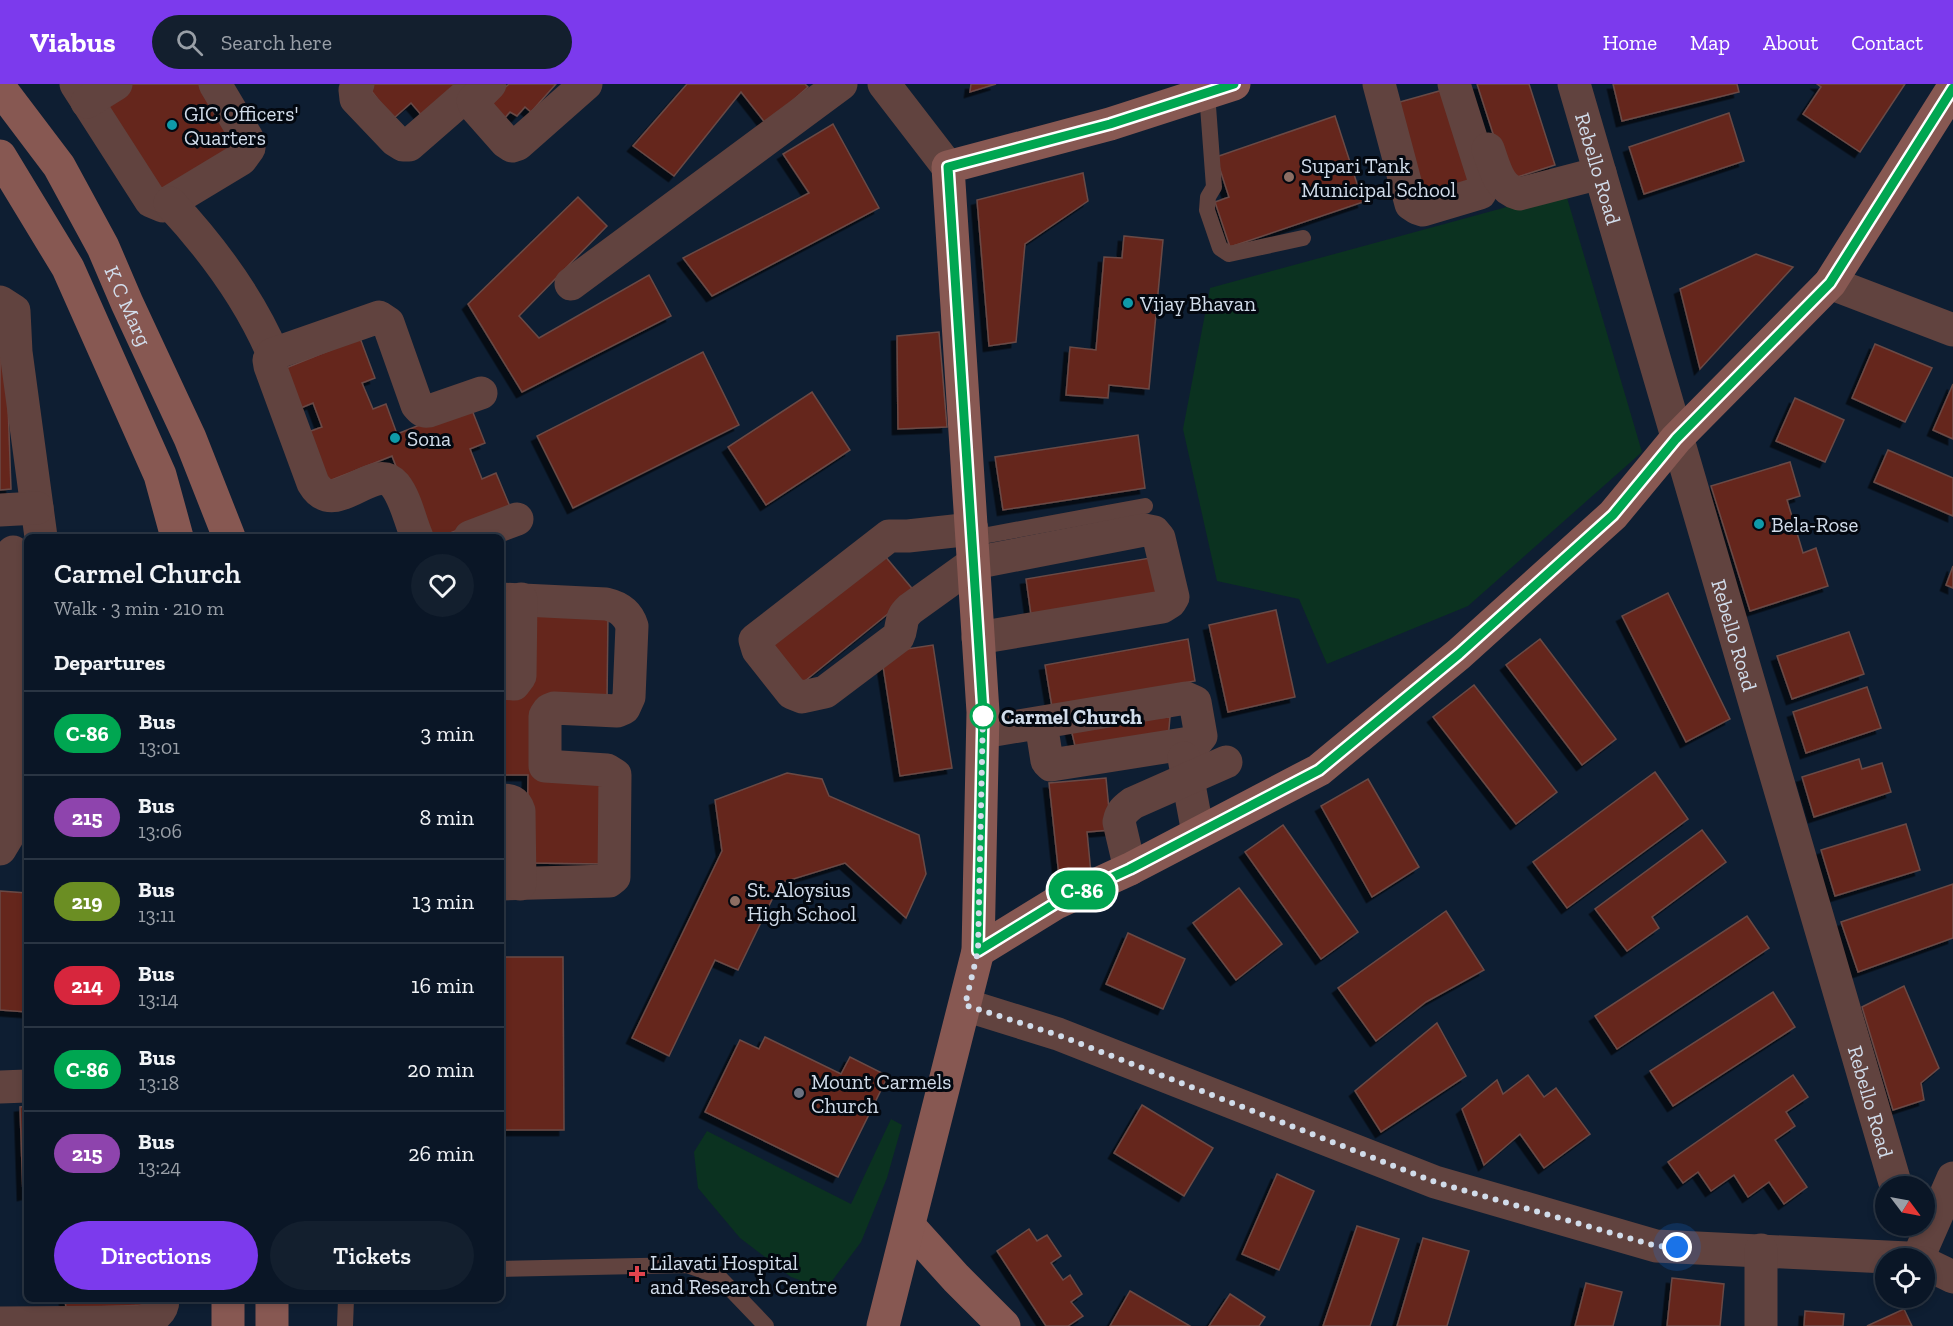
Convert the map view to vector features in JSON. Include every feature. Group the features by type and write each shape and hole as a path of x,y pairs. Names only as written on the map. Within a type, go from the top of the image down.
{"main road":[{"name":"K C Marg","path":"0,88 59,166 103,247 190,438 228,534"},
{"path":"883,1326 978,951 983,732 948,167 1110,124 1221,88"},
{"path":"978,951 1056,903 1130,869 1319,770 1459,654 1613,515 1676,439 1830,283 1953,88"},
{"name":"K C Marg","path":"0,156 68,268 160,475 176,534"},
{"path":"68,268 103,247"},
{"path":"909,1226 1004,1326"},
{"path":"228,1302 228,1326"},
{"path":"272,1302 272,1326"}],"street":[{"path":"116,84 82,93 151,201 163,206 241,159 249,148 247,138 215,84"},
{"path":"358,84 355,90 356,99 395,140 403,145 409,145 479,84"},
{"path":"490,84 474,101 476,108 512,146 518,144 586,84"},
{"path":"571,284 841,84"},
{"path":"884,84 948,167"},
{"path":"1379,84 1412,204 1423,210 1480,193 1483,187 1484,179 1454,84"},
{"path":"1464,84 1498,177 1502,186 1510,192 1519,195 1600,173"},
{"name":"Rebello Road","path":"1574,84 1893,1176"},
{"path":"170,203 195,230 246,300 273,354"},
{"path":"1830,283 1953,330"},
{"path":"0,302 14,311 16,352 39,523 0,510"},
{"path":"416,534 400,494 394,484 387,479 376,479 329,497 318,492 269,360 273,354 379,317 388,323 420,410 429,411 481,393"},
{"path":"478,534 517,519"},
{"path":"972,543 904,615 900,622 902,631 898,637 825,692 802,697 792,693 758,650 755,640 889,536 972,543 1149,530 1159,538 1173,597 1162,607 978,638"},
{"path":"0,849 9,834 19,756 13,552"},
{"path":"504,683 513,684 520,676 511,599 606,604 623,612 629,618 632,626 629,697 624,708 617,711 554,708 546,712 545,716 545,766 607,770 615,776 614,877 609,881 511,884 519,811 518,806 510,800 504,800"},
{"path":"983,732 1186,698 1191,699 1197,706 1201,736 1199,741 1182,745 1051,765 1047,761 1041,723"},
{"path":"1182,745 1198,833"},
{"path":"1130,869 1119,822 1120,815 1133,803 1226,762"},
{"path":"965,1005 1058,1035 1435,1182 1656,1246 1875,1256"},
{"path":"0,1087 24,1086"},
{"path":"1922,1248 1953,1178"},
{"path":"1761,1250 1761,1326"},
{"path":"1935,1268 1953,1277"},
{"path":"0,1323 141,1322 154,1317 164,1302"}],"lane":[{"path":"1221,88 1214,187 1208,197 1207,210 1220,248 1229,254 1303,238"},
{"path":"972,543 1145,506"},
{"path":"504,1269 687,1265 718,1276 766,1326"},
{"path":"345,1326 346,1302"}],"green space":[{"path":"1565,191 1642,452 1468,606 1327,664 1299,599 1217,581 1183,429 1210,288"},
{"path":"891,1119 902,1125 887,1178 861,1242 826,1289 791,1277 740,1238 698,1188 694,1152 707,1131 851,1204"}],"building":[{"name":"GIC Officers' Quarters","path":"131,84 199,84 239,149 163,196 104,101"},
{"path":"366,84 461,84 423,117 411,103 393,119"},
{"path":"509,84 556,84 531,112 525,107 517,116 510,112 503,120 484,106"},
{"path":"687,84 805,84 808,87 766,124 741,92 674,176 633,146"},
{"path":"971,84 996,84 970,92"},
{"path":"1477,84 1529,84 1555,165 1508,180"},
{"path":"1613,84 1737,84 1739,92 1622,121"},
{"path":"1817,84 1905,84 1860,152 1803,114 1821,87"},
{"path":"1450,88 1478,186 1417,203 1389,105"},
{"path":"1729,113 1744,161 1644,194 1629,147"},
{"name":"Supari Tank Municipal School","path":"1335,116 1363,202 1230,247 1215,202 1229,197 1216,157"},
{"path":"833,124 879,208 712,296 683,258 809,193 783,154"},
{"path":"1083,173 1088,201 1025,244 1016,342 989,346 977,200"},
{"path":"578,197 607,226 519,316 539,338 649,275 671,316 522,392 468,304"},
{"name":"Vijay Bhavan","path":"1124,236 1163,240 1149,389 1109,385 1108,398 1066,395 1070,347 1096,350 1104,257 1122,258"},
{"path":"1756,254 1793,267 1700,369 1680,289"},
{"path":"0,319 5,319 11,489 0,490"},
{"path":"939,332 947,427 898,429 897,336"},
{"name":"Sona","path":"360,338 375,378 362,383 373,409 386,404 397,434 470,405 485,443 470,449 482,479 496,473 511,509 448,534 422,534 392,456 324,483 305,433 322,427 313,403 296,410 281,370"},
{"path":"1875,344 1932,368 1905,422 1852,398"},
{"path":"703,352 739,425 573,508 537,436"},
{"path":"1953,384 1953,439 1933,430"},
{"path":"812,392 850,450 766,505 728,447"},
{"path":"1795,398 1844,420 1825,462 1776,441"},
{"path":"1138,435 1145,488 1003,510 995,457"},
{"path":"1888,450 1953,478 1953,516 1874,482"},
{"name":"Bela-Rose","path":"1790,462 1800,496 1787,500 1803,553 1816,548 1828,586 1750,611 1711,486"},
{"path":"879,549 915,592 795,689 760,645"},
{"path":"1156,557 1163,600 1032,622 1026,579"},
{"path":"1953,566 1953,588 1946,585"},
{"path":"1668,593 1730,719 1686,742 1622,616"},
{"path":"1276,610 1295,697 1228,712 1209,625"},
{"path":"525,614 608,614 607,703 541,703 540,776 606,777 605,864 527,863 528,775 504,775 504,680"},
{"path":"1849,632 1864,674 1792,699 1777,656"},
{"path":"1188,639 1195,681 1052,707 1045,665"},
{"path":"1540,639 1616,739 1582,765 1506,665"},
{"path":"933,645 952,768 900,776 881,653"},
{"path":"1474,685 1557,792 1516,824 1433,717"},
{"path":"1867,687 1881,728 1806,753 1793,712"},
{"path":"1170,717 1168,740 1077,754 1070,725"},
{"path":"1859,759 1862,769 1882,763 1891,792 1814,817 1802,777"},
{"path":"1655,772 1688,819 1567,908 1533,862"},
{"name":"St. Aloysius High School","path":"787,773 822,779 829,796 919,835 926,874 906,918 845,863 780,883 738,970 715,960 669,1056 632,1038 722,851 715,800"},
{"path":"1106,778 1111,830 1087,832 1091,873 1059,876 1049,783"},
{"path":"1368,779 1419,867 1372,897 1321,806"},
{"path":"1906,824 1920,870 1835,896 1821,850"},
{"path":"1283,825 1358,932 1321,959 1245,852"},
{"path":"1702,830 1726,862 1652,917 1659,928 1627,951 1595,909"},
{"path":"1953,884 1953,938 1858,972 1841,922"},
{"path":"1239,888 1282,944 1236,980 1193,923"},
{"path":"0,891 24,893 24,1012 0,1010"},
{"path":"1446,911 1484,970 1426,1002 1376,1041 1338,988"},
{"path":"1747,916 1769,948 1617,1049 1595,1016"},
{"path":"1128,933 1185,959 1163,1009 1106,984"},
{"path":"504,957 563,957 564,1130 504,1130"},
{"path":"1904,986 1939,1068 1921,1083 1924,1100 1893,1110 1862,1007"},
{"path":"1773,992 1795,1027 1673,1106 1650,1071"},
{"path":"1437,1023 1466,1076 1381,1132 1355,1091"},
{"path":"765,1037 841,1074 850,1057 888,1076 838,1177 705,1112 740,1040 759,1049"},
{"path":"1528,1075 1544,1097 1556,1088 1590,1134 1544,1168 1520,1134 1484,1165 1462,1109 1497,1080 1503,1094"},
{"path":"1793,1075 1808,1097 1786,1112 1795,1126 1775,1140 1807,1187 1784,1204 1769,1182 1748,1197 1734,1175 1711,1191 1698,1172 1683,1183 1668,1162"},
{"path":"1142,1105 1213,1148 1184,1196 1114,1153"},
{"path":"24,1106 23,1195 20,1107"},
{"path":"1277,1174 1314,1191 1279,1270 1242,1254"},
{"path":"1357,1226 1399,1239 1370,1326 1323,1326"},
{"path":"1029,1229 1037,1241 1047,1235 1061,1256 1051,1263 1063,1280 1070,1275 1082,1294 1071,1302 1083,1316 1068,1326 1046,1326 997,1251"},
{"path":"1423,1238 1469,1251 1447,1326 1397,1326"},
{"path":"1672,1278 1724,1284 1720,1326 1667,1326"},
{"path":"1586,1283 1622,1292 1613,1326 1575,1326"},
{"path":"1130,1291 1190,1326 1110,1326"},
{"path":"1230,1294 1265,1317 1259,1326 1209,1326"},
{"path":"65,1302 148,1302 148,1305 66,1308"},
{"path":"1904,1309 1912,1326 1867,1326"},
{"path":"1805,1311 1844,1314 1843,1326 1804,1326"}],"bus line":[{"name":"C-86","path":"1234,84 1110,124 948,167 983,712 978,951 1056,903 1130,869 1319,770 1459,654 1613,515 1676,439 1830,283 1953,88"}],"place":[{"name":"GIC Officers' Quarters","path":"172,125"},
{"name":"Supari Tank Municipal School","path":"1289,177"},
{"name":"Vijay Bhavan","path":"1128,303"},
{"name":"Sona","path":"395,438"},
{"name":"Bela-Rose","path":"1759,524"},
{"name":"Carmel Church","path":"983,716"},
{"name":"St. Aloysius High School","path":"735,901"},
{"name":"Mount Carmels Church","path":"799,1093"},
{"name":"Lilavati Hospital and Research Centre","path":"637,1274"}],"route":[{"path":"983,716 983,712 978,951 965,1005 1058,1035 1435,1182 1656,1246 1677,1247"}]}
